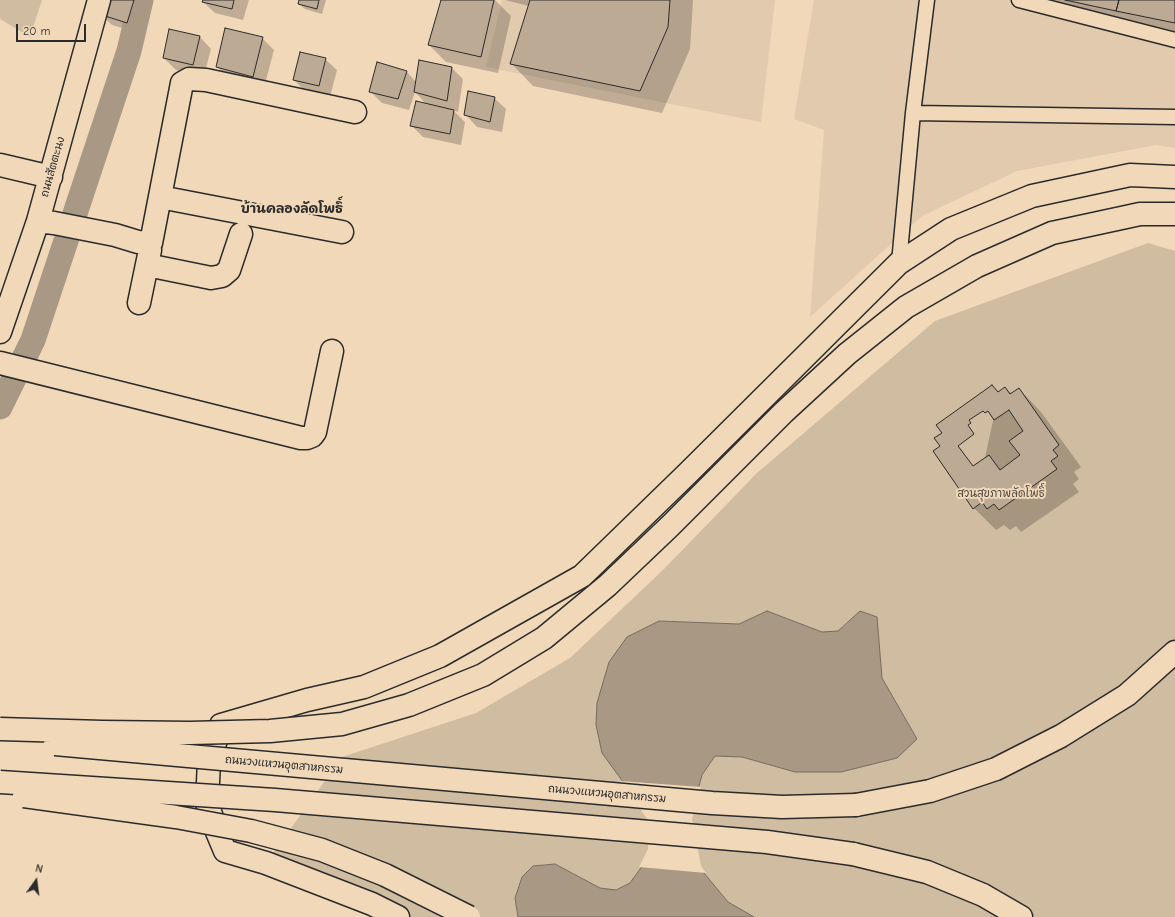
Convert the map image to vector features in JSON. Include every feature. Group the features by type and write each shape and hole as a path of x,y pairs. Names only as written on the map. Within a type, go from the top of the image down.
{"main road":[{"name":"ถนนสัตตะนง","path":"0,332 46,222 51,176 99,0"},
{"path":"139,303 182,83 189,79 206,80 355,112"},
{"path":"0,165 51,176"},
{"path":"398,917 372,904 266,863 225,851 207,803 209,761 221,725 307,700 364,687 392,676 440,656 582,576 899,264 951,229 1032,196 1130,175 1175,177"},
{"path":"160,197 342,232"},
{"path":"0,729 190,733 270,732 342,724 409,705 483,675 544,638 608,585 670,526 784,412 847,354 906,307 977,266 1052,233 1140,214 1175,214"},
{"path":"46,222 138,242 151,243"},
{"path":"147,265 211,278 222,276 229,270 241,234"},
{"path":"2,364 307,438 312,436 315,432 332,351"},
{"name":"ถนนวงแหวนอุตสาหกรรม","path":"0,739 117,751 712,803 782,807 856,805 930,791 996,769 1061,736 1127,695 1175,652"},
{"path":"0,782 275,800 767,842 798,846 853,854 927,872 983,895 1021,917"},
{"path":"0,793 176,817 251,831 322,850 386,875 469,917"}],"lane":[{"path":"899,264 913,113 927,0"},
{"path":"1019,0 1175,40"},
{"path":"913,113 1175,117"}],"shaded area":[{"path":"502,0 775,0 761,122 486,67"},
{"path":"814,0 1175,0 1175,148 1156,145 1017,171 922,216 810,317 824,130 794,119"},
{"path":"767,611 822,632 838,631 860,611 877,617 882,678 917,739 897,758 841,772 795,772 742,757 715,756 702,775 690,819 699,867 728,902 754,917 518,917 515,898 522,877 533,866 555,864 600,888 616,890 630,883 643,865 650,850 650,819 602,753 596,725 597,703 609,662 627,637 659,621 739,624"}],"green space":[{"path":"0,0 42,0 30,37 0,19"},
{"name":"สวนสุขภาพลัดโพธิ์","path":"1148,243 1175,251 1175,917 754,917 728,902 699,867 690,819 702,775 715,756 742,757 795,772 917,739 882,678 877,617 860,611 838,631 822,632 767,611 739,624 659,621 650,819 650,850 643,865 630,883 616,890 600,888 555,864 533,866 522,877 515,898 518,917 392,917 266,863 342,757 476,713 570,658 664,569 757,473 935,321"}],"pier":[{"path":"620,781 701,787 692,819 701,866 706,873 639,867 648,849 648,820"}],"building":[{"path":"104,0 134,0 127,23 99,14"},
{"path":"203,0 234,0 232,9 202,2"},
{"path":"299,0 319,0 317,9 298,4"},
{"path":"441,0 494,0 481,57 428,45"},
{"path":"530,0 670,0 668,27 640,91 510,64"},
{"path":"1065,0 1119,0 1116,11"},
{"path":"1119,0 1175,0 1175,23 1116,11"},
{"path":"225,28 263,37 253,77 216,67"},
{"path":"169,29 200,36 193,65 163,58"},
{"path":"300,52 326,58 319,86 293,80"},
{"path":"419,60 452,67 447,101 414,92"},
{"path":"377,62 407,71 398,99 369,92"},
{"path":"468,91 495,97 490,122 464,115"},
{"path":"416,101 454,110 450,134 410,126"},
{"path":"992,385 998,392 1005,387 1010,394 1019,388 1059,445 1053,450 1058,456 1051,461 1057,469 999,510 994,504 987,509 982,502 973,509 933,451 940,446 934,438 942,433 936,425"},
{"path":"1009,410 1023,431 1009,441 1020,455 1000,470 989,455 973,466 958,446 974,434 968,425 971,423 969,420 983,411 985,413 988,411 994,420"}],"waterway":[{"path":"0,407 33,340 129,51 141,0"}],"district":[{"name":"บ้านคลองลัดโพธิ์","path":"292,209"}]}
